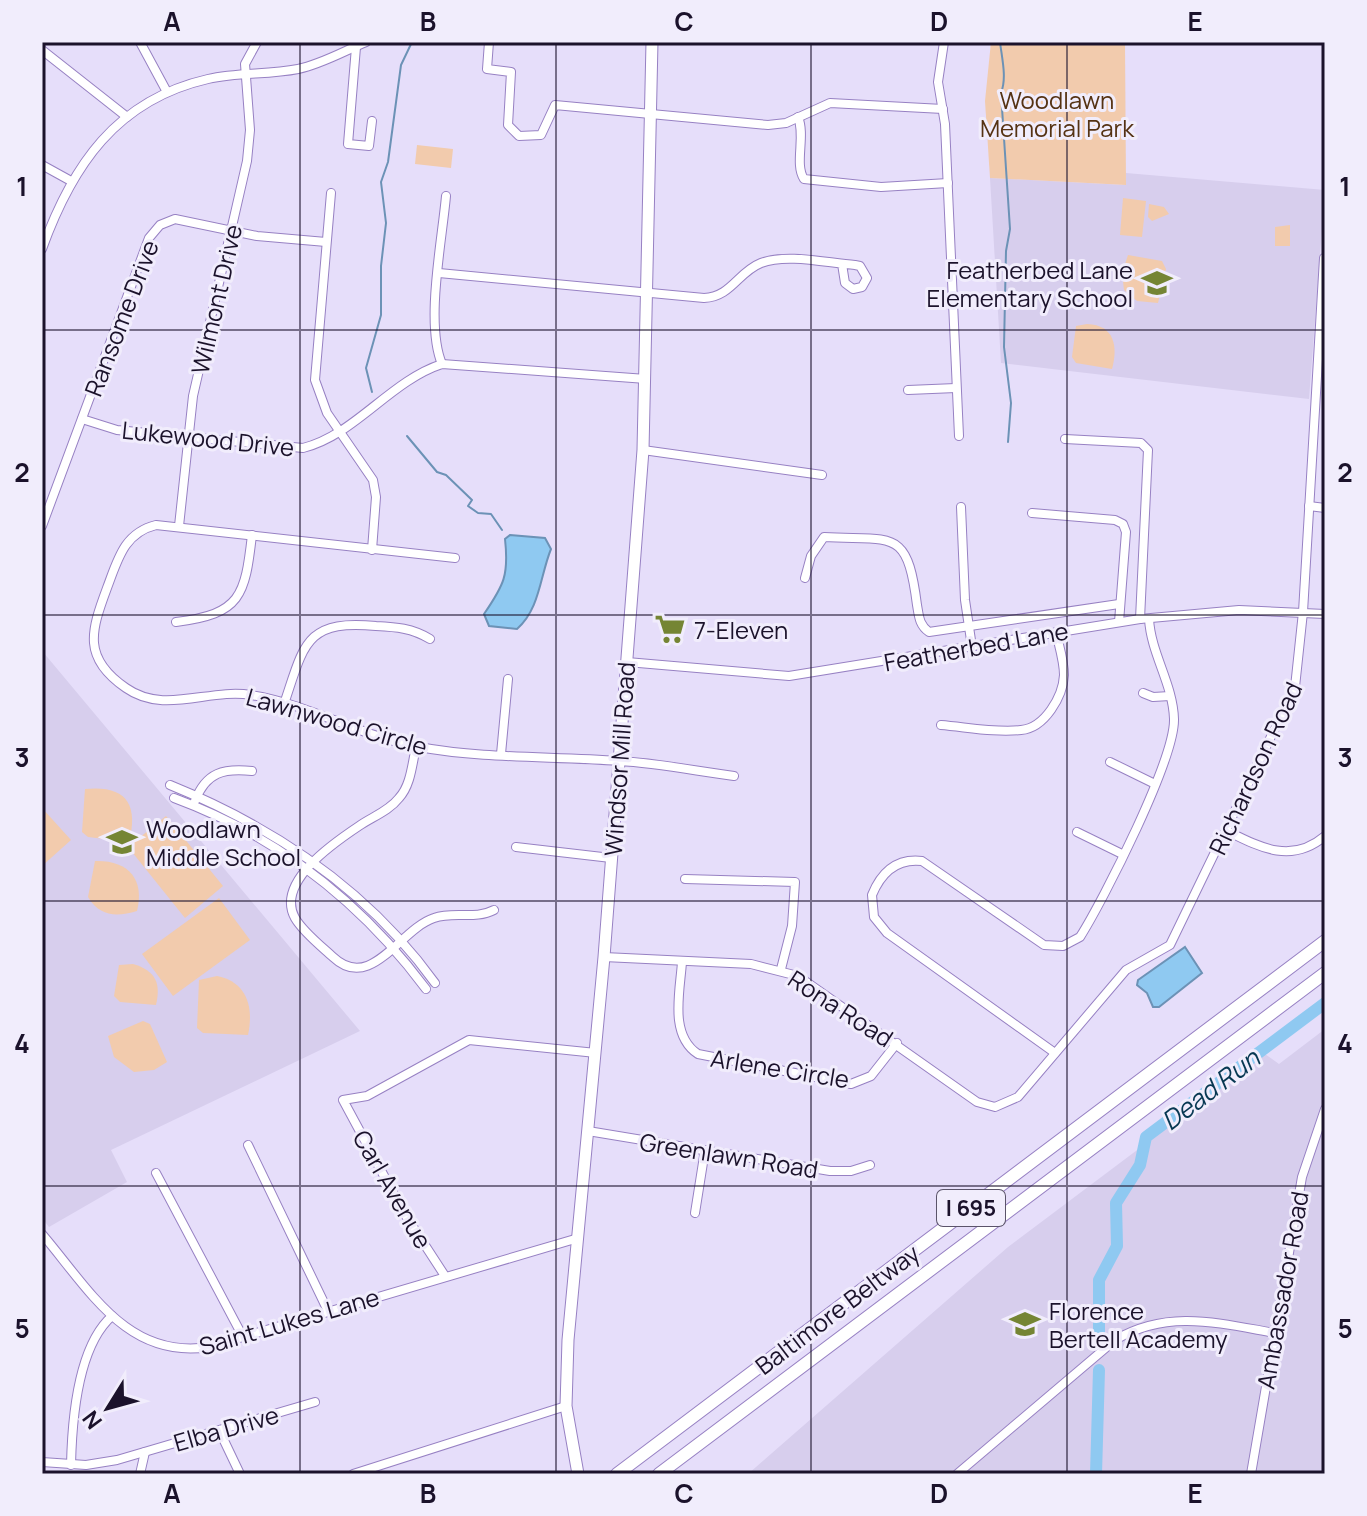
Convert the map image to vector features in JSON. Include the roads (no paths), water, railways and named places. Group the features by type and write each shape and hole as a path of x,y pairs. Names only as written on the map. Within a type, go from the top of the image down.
{"highway":[{"name":"Baltimore Beltway","path":"617,1474 1325,941"},
{"name":"Baltimore Beltway","path":"659,1474 1325,973"}],"main road":[{"name":"Windsor Mill Road","path":"578,1474 566,1406 575,1239 596,1053 643,450 652,42"}],"street":[{"path":"246,73 246,59 257,42"},
{"path":"43,244 71,181 90,153 127,117 167,92 208,79 300,69 366,42"},
{"path":"489,42 487,69 511,72 508,125 519,136 537,137 555,105 768,125 798,117 830,103 943,109"},
{"path":"944,42 938,82 948,183 959,436"},
{"path":"146,45 167,92"},
{"path":"356,47 348,144 369,146 372,121"},
{"path":"42,50 127,117"},
{"name":"Wilmont Drive","path":"179,526 193,396 250,146 246,73"},
{"path":"798,117 804,133 800,173 804,179 881,187 948,183"},
{"path":"42,165 71,181"},
{"path":"331,193 315,380 321,402 375,488 372,550"},
{"path":"446,196 435,330 442,364 646,379"},
{"name":"Ransome Drive","path":"42,526 154,231 175,219 232,231 326,242"},
{"name":"Richardson Road","path":"927,1066 977,1102 995,1107 1018,1097 1126,970 1170,945 1227,831 1295,687 1303,612 1324,258"},
{"path":"439,273 713,298 723,295 752,268 770,261 842,264"},
{"name":"Lukewood Drive","path":"82,419 117,430 303,448 339,430 413,377 442,364"},
{"path":"908,390 956,388"},
{"path":"1055,1053 887,933 874,917 872,895 894,865 903,861 922,861 1035,940 1063,946 1080,937 1167,760 1173,734 1170,696 1144,619 1148,450 1141,443 1065,439"},
{"path":"643,450 822,475"},
{"path":"1309,506 1325,508"},
{"path":"961,507 972,647"},
{"path":"1032,513 1115,520 1123,524 1126,532 1119,622"},
{"name":"Lawnwood Circle","path":"455,558 156,525 142,530 123,548 92,633 99,660 125,688 147,699 177,700 239,693 284,704 416,747 620,761 734,776"},
{"path":"176,622 215,616 231,606 246,582 252,535"},
{"path":"805,578 811,556 824,537 892,542 904,550 912,565 922,627 933,633 968,625 1119,604"},
{"name":"Featherbed Lane","path":"627,662 789,676 1144,619 1239,610 1325,614"},
{"path":"284,704 304,648 333,626 349,623 406,628 430,639"},
{"path":"941,725 1012,730 1036,725 1048,713 1062,686 1063,666 1056,632"},
{"path":"501,754 508,679"},
{"path":"1143,693 1159,698 1170,696"},
{"path":"416,747 407,784 398,800 340,839 315,862 294,888 292,911 299,924 336,960 349,968 366,968 432,918 478,916 494,910"},
{"path":"1110,762 1155,784"},
{"path":"196,801 206,780 218,772 252,771"},
{"path":"170,785 263,839 308,870 397,944 426,989"},
{"path":"174,798 196,801 269,832 315,862 435,983"},
{"path":"1227,831 1274,852 1298,851 1325,836"},
{"path":"1077,832 1122,854"},
{"path":"516,847 611,858"},
{"path":"685,879 795,882 792,926 781,969"},
{"name":"Rona Road","path":"604,957 751,964 781,969 812,983 927,1066"},
{"name":"Arlene Circle","path":"682,962 680,1031 686,1045 698,1054 851,1084 871,1076 897,1043"},
{"name":"Carl Avenue","path":"445,1276 404,1213 343,1100 367,1096 469,1040 596,1053"},
{"name":"Ambassador Road","path":"1251,1474 1302,1177 1325,1109"},
{"name":"Greenlawn Road","path":"588,1131 830,1171 851,1171 870,1165"},
{"path":"248,1145 328,1311"},
{"path":"695,1213 705,1150"},
{"path":"156,1173 243,1337"},
{"name":"Saint Lukes Lane","path":"42,1234 112,1316 145,1341 176,1350 209,1347 575,1239"},
{"path":"71,1465 72,1427 91,1343 97,1330 112,1316"},
{"path":"957,1474 1086,1363 1137,1328 1188,1318 1275,1333"},
{"name":"Elba Drive","path":"42,1462 71,1465 101,1463 315,1402"},
{"path":"353,1474 566,1406"},
{"path":"219,1430 240,1474"},
{"path":"140,1474 145,1452"}],"water":[{"path":"510,535 545,538 551,549 535,602 517,629 489,626 484,614 504,579 505,539"},
{"path":"1185,947 1202,973 1159,1007 1153,1007 1147,993 1137,985 1138,980"}],"waterway":[{"path":"372,392 366,368 381,315 381,266 386,223 381,182 388,162 401,65 412,42"},
{"path":"1000,42 1004,68 1001,93 1010,229 1006,251 1004,347 1011,403 1008,442"},
{"path":"407,436 437,472 446,475 472,500 468,506 478,513 491,514 502,530"},
{"name":"Dead Run","path":"1099,1333 1099,1280 1117,1246 1116,1203 1140,1165 1146,1137 1325,1003"},
{"name":"Dead Run","path":"1096,1474 1099,1370"}],"place":[{"name":"Featherbed Lane Elementary School","path":"1157,283"},
{"name":"7-Eleven","path":"670,629"},
{"name":"Woodlawn Middle School","path":"122,842"},
{"name":"Florence Bertell Academy","path":"1025,1324"}],"park label":[{"name":"Woodlawn Memorial Park","path":"1057,113"}]}
